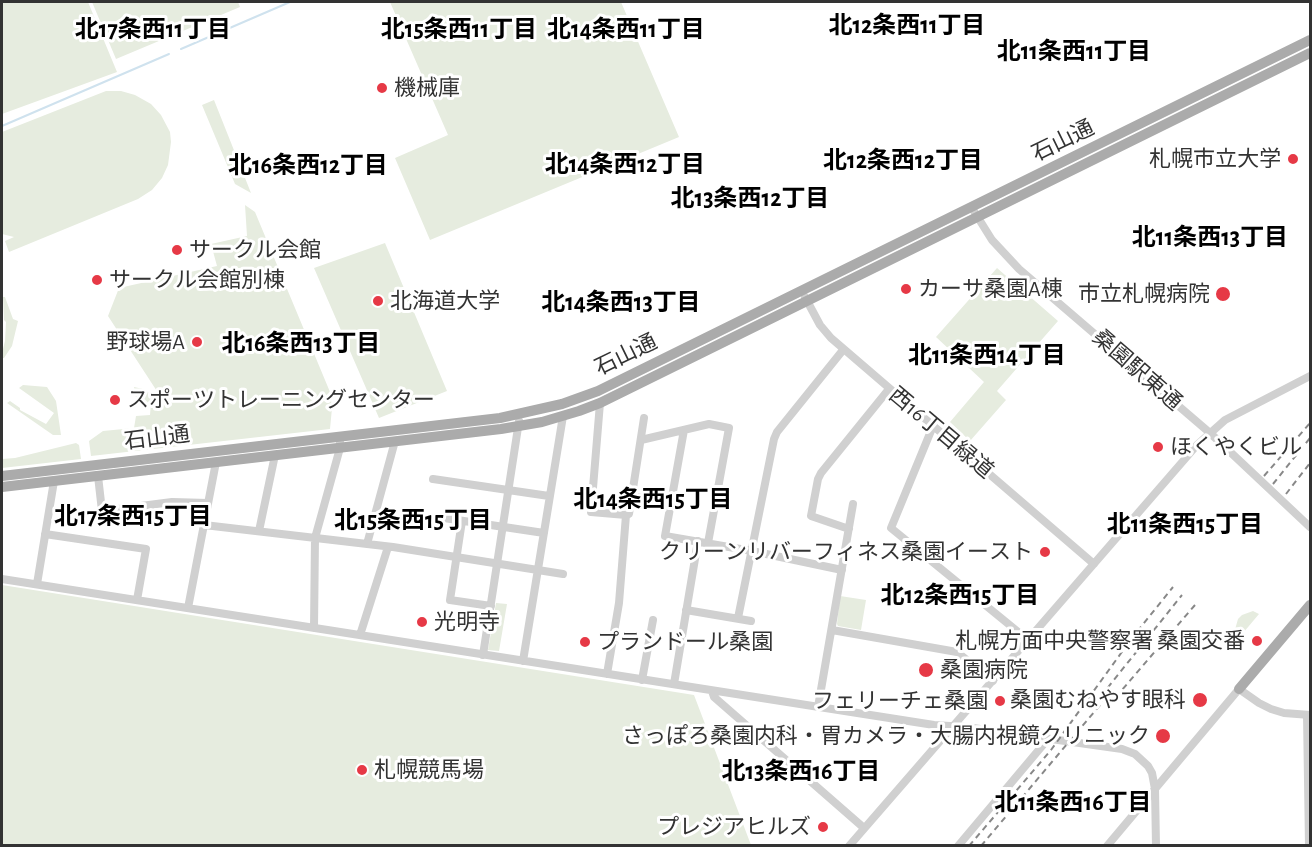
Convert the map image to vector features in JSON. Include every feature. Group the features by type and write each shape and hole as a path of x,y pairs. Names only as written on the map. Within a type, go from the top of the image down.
{"main road":[{"name":"石山通","path":"975,212 1311,40"},
{"name":"石山通","path":"2,487 395,441 519,420 598,391 804,296 975,212 1311,53"},
{"name":"石山通","path":"2,476 340,436 562,416 600,403 804,296"},
{"path":"1239,689 1311,605"}],"street":[{"name":"桑園駅東通","path":"975,212 992,240 1019,268 1210,432 1311,527"},
{"name":"西16丁目緑道","path":"804,296 820,326 843,350 1094,564"},
{"path":"738,618 777,432 843,350"},
{"path":"849,846 1210,432 1225,420 1311,376"},
{"path":"849,529 811,516 818,479 889,389"},
{"path":"600,403 591,512 629,514 644,417"},
{"path":"523,661 562,416"},
{"path":"483,655 519,420"},
{"path":"641,440 709,424 729,428 708,543"},
{"path":"933,426 891,528 1028,640"},
{"path":"684,430 665,536 752,550 842,570"},
{"path":"314,628 315,538 340,448 340,436"},
{"path":"367,544 395,441"},
{"path":"260,531 275,455"},
{"path":"188,608 216,462"},
{"path":"98,476 102,511 172,502 208,503"},
{"path":"433,479 549,496"},
{"path":"37,584 54,481"},
{"path":"632,495 670,503"},
{"path":"818,707 853,504"},
{"path":"607,674 619,603 626,514"},
{"path":"444,518 544,533"},
{"path":"462,521 450,600 491,606"},
{"path":"204,525 456,556 563,574"},
{"path":"45,534 146,549 137,600"},
{"path":"674,684 698,541"},
{"path":"360,635 388,548"},
{"path":"2,579 712,691 1129,751 1148,766 1152,773 1155,789 1156,846"},
{"path":"686,610 751,621"},
{"path":"642,680 653,620"},
{"path":"832,630 957,652 993,681"},
{"path":"1107,846 1239,689 1271,709 1284,713 1309,715 1309,846"},
{"path":"712,691 714,697 864,828"},
{"path":"958,846 1048,739"}],"shaded area":[{"path":"2,2 88,2 117,72 2,114"},
{"path":"92,2 238,2 240,7 116,59"},
{"path":"390,2 621,2 679,137 430,240 395,158 448,135"},
{"path":"106,91 121,91 135,95 151,104 161,115 170,132 171,142 168,165 162,178 152,190 138,199 9,252 5,241 14,237 2,234 2,132"},
{"path":"214,100 251,193 235,184 202,105"},
{"path":"245,205 255,212 330,392 332,408 330,429 91,456 89,441 103,431 134,428 136,416 150,415 151,403 137,403 134,387 143,389 164,402 108,316 119,288 217,266 211,244 247,236"},
{"path":"385,243 447,391 379,418 314,268"},
{"path":"997,268 1058,321 997,391 1006,400 970,441 950,422 984,382 936,337"},
{"path":"3,297 5,297 13,319 18,321 12,346 2,358 6,322"},
{"path":"23,385 47,387 56,401 61,435 53,435 7,403 10,401 20,410 46,424 54,413 19,388"},
{"path":"76,443 79,445 81,459 2,468 2,459"},
{"name":"札幌競馬場","path":"2,585 694,695 751,845 2,845"},
{"path":"840,596 866,600 861,630 838,626"},
{"path":"496,603 507,604 499,651 488,650"},
{"path":"1253,611 1259,614 1238,639 1234,633 1238,619"}],"waterway":[{"path":"181,49 290,2"},
{"path":"2,126 169,54"}],"railway":[{"path":"1264,476 1310,423"},
{"path":"1273,484 1310,438"},
{"path":"1286,494 1310,463"},
{"path":"969,846 1051,750 1132,638 1173,587"},
{"path":"1101,696 1182,595"},
{"path":"1109,705 1195,605"},
{"path":"981,846 1111,692"}],"place":[{"name":"機械庫","path":"382,88"},
{"name":"札幌市立大学","path":"1293,159"},
{"name":"サークル会館","path":"177,250"},
{"name":"サークル会館別棟","path":"97,280"},
{"name":"カーサ桑園A棟","path":"906,289"},
{"name":"市立札幌病院","path":"1223,294"},
{"name":"北海道大学","path":"378,301"},
{"name":"野球場A","path":"197,342"},
{"name":"スポーツトレーニングセンター","path":"115,400"},
{"name":"ほくやくビル","path":"1158,447"},
{"name":"クリーンリバーフィネス桑園イースト","path":"1045,552"},
{"name":"光明寺","path":"422,622"},
{"name":"札幌方面中央警察署 桑園交番","path":"1257,641"},
{"name":"プランドール桑園","path":"585,642"},
{"name":"桑園病院","path":"926,670"},
{"name":"桑園むねやす眼科","path":"1200,700"},
{"name":"フェリーチェ桑園","path":"1000,701"},
{"name":"さっぽろ桑園内科・胃カメラ・大腸内視鏡クリニック","path":"1163,736"},
{"name":"札幌競馬場","path":"362,770"},
{"name":"プレジアヒルズ","path":"823,827"}],"district":[{"name":"北12条西11丁目","path":"907,26"},
{"name":"北17条西11丁目","path":"153,30"},
{"name":"北15条西11丁目","path":"459,30"},
{"name":"北14条西11丁目","path":"626,30"},
{"name":"北11条西11丁目","path":"1074,52"},
{"name":"北12条西12丁目","path":"903,161"},
{"name":"北14条西12丁目","path":"625,165"},
{"name":"北16条西12丁目","path":"308,166"},
{"name":"北13条西12丁目","path":"750,199"},
{"name":"北11条西13丁目","path":"1210,238"},
{"name":"北14条西13丁目","path":"621,303"},
{"name":"北16条西13丁目","path":"301,344"},
{"name":"北11条西14丁目","path":"987,356"},
{"name":"北14条西15丁目","path":"653,500"},
{"name":"北17条西15丁目","path":"133,517"},
{"name":"北15条西15丁目","path":"413,521"},
{"name":"北11条西15丁目","path":"1185,525"},
{"name":"北12条西15丁目","path":"960,596"},
{"name":"北13条西16丁目","path":"801,772"},
{"name":"北11条西16丁目","path":"1073,803"}]}
